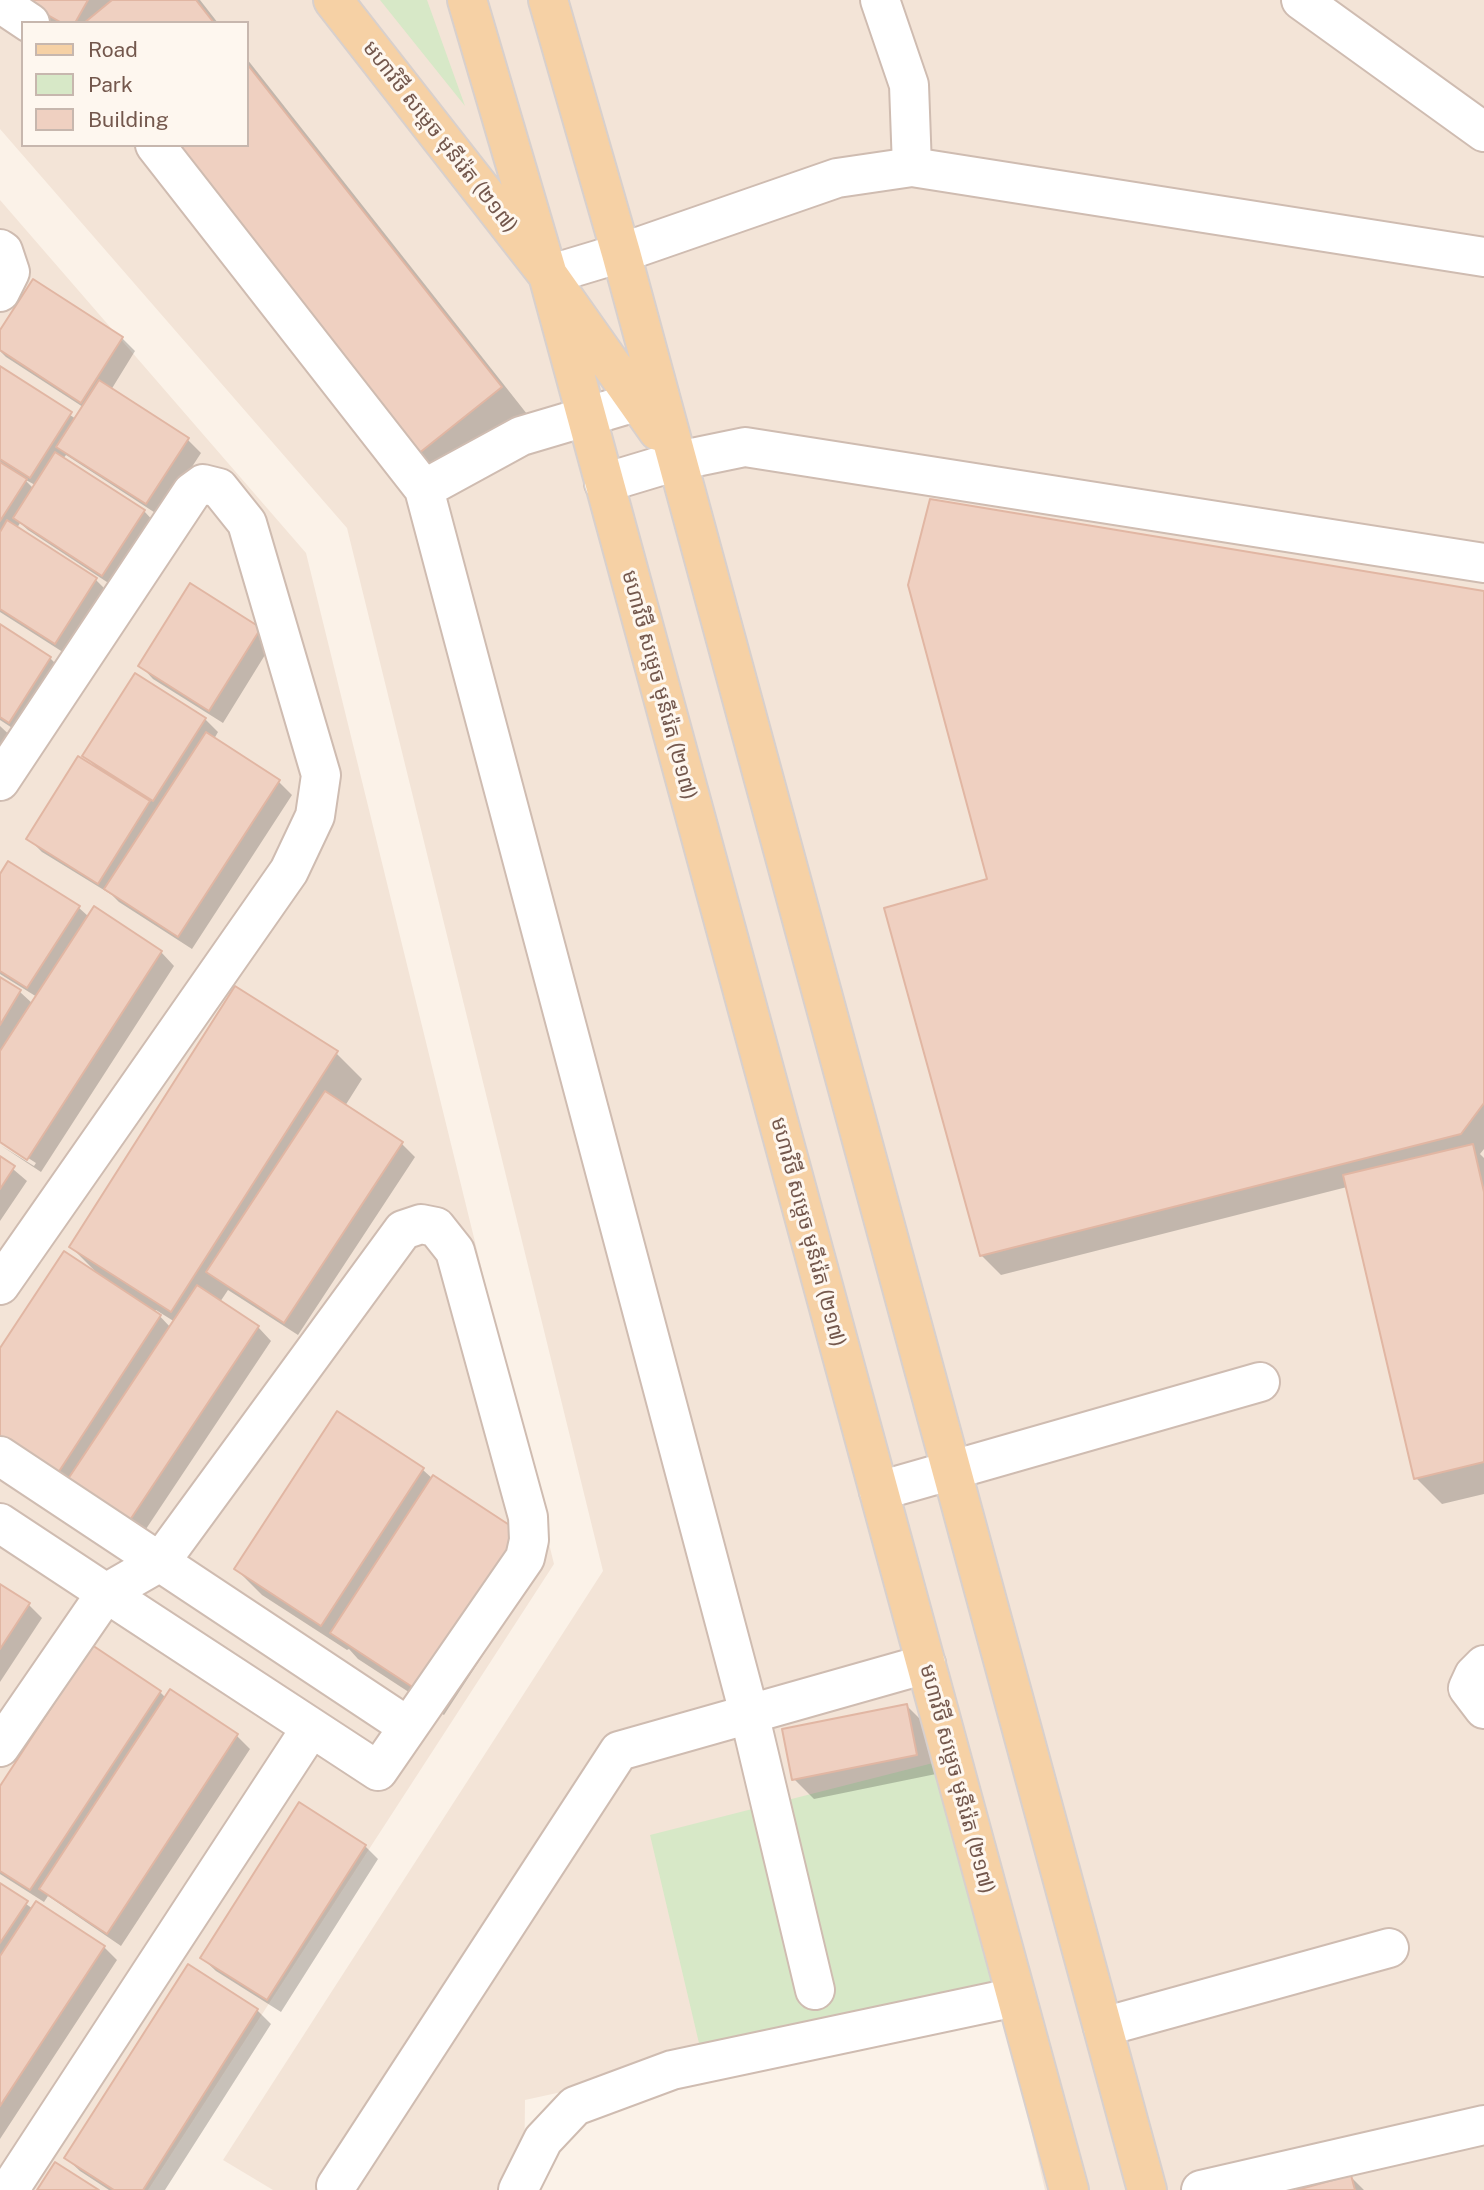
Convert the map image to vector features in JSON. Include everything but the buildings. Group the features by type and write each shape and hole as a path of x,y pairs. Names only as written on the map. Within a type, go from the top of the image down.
{"main road":[{"name":"មហាវិថី សម្តេច មុនីរ៉េត (២១៧)","path":"332,0 649,399"},
{"name":"មហាវិថី សម្តេច មុនីរ៉េត (២១៧)","path":"467,0 548,275 1069,2190"},
{"name":"មហាវិថី សម្តេច មុនីរ៉េត (២១៧)","path":"548,0 621,253 649,399 677,461 1147,2190"}],"street":[{"path":"880,0 909,85 912,167"},
{"path":"1301,0 1484,132"},
{"path":"0,3 27,21"},
{"path":"157,147 424,489 748,1713 816,1990"},
{"path":"548,275 621,253 837,178 912,167 1484,257"},
{"path":"0,249 10,272 0,292"},
{"path":"424,489 520,436 649,399"},
{"path":"604,482 677,461 745,447 1484,563"},
{"path":"0,781 192,492 203,484 219,488 247,523 321,775 315,816 289,871 0,1285"},
{"path":"0,1523 106,1593 311,1728 378,1771 525,1558 530,1540 528,1517 455,1251 436,1227 421,1224 403,1230 160,1562 106,1593 0,1747"},
{"path":"879,1491 1260,1382"},
{"path":"0,1456 407,1726"},
{"path":"336,2186 619,1751 926,1664"},
{"path":"1484,1665 1474,1675 1468,1688 1484,1709"},
{"path":"9,2190 311,1728"},
{"path":"1103,2027 1389,1948"},
{"path":"518,2190 542,2140 575,2106 672,2070 1016,1997"},
{"path":"1201,2190 1484,2125"}],"shaded area":[{"path":"0,0 1484,0 1484,2190 1045,2190 1000,1996 525,2100 522,2190 273,2190 223,2160 603,1571 347,528 0,129"},
{"path":"0,200 306,553 554,1564 148,2190 0,2190"}],"green space":[{"path":"380,0 427,0 465,106"},
{"path":"937,1762 996,1984 702,2056 650,1835"}]}
